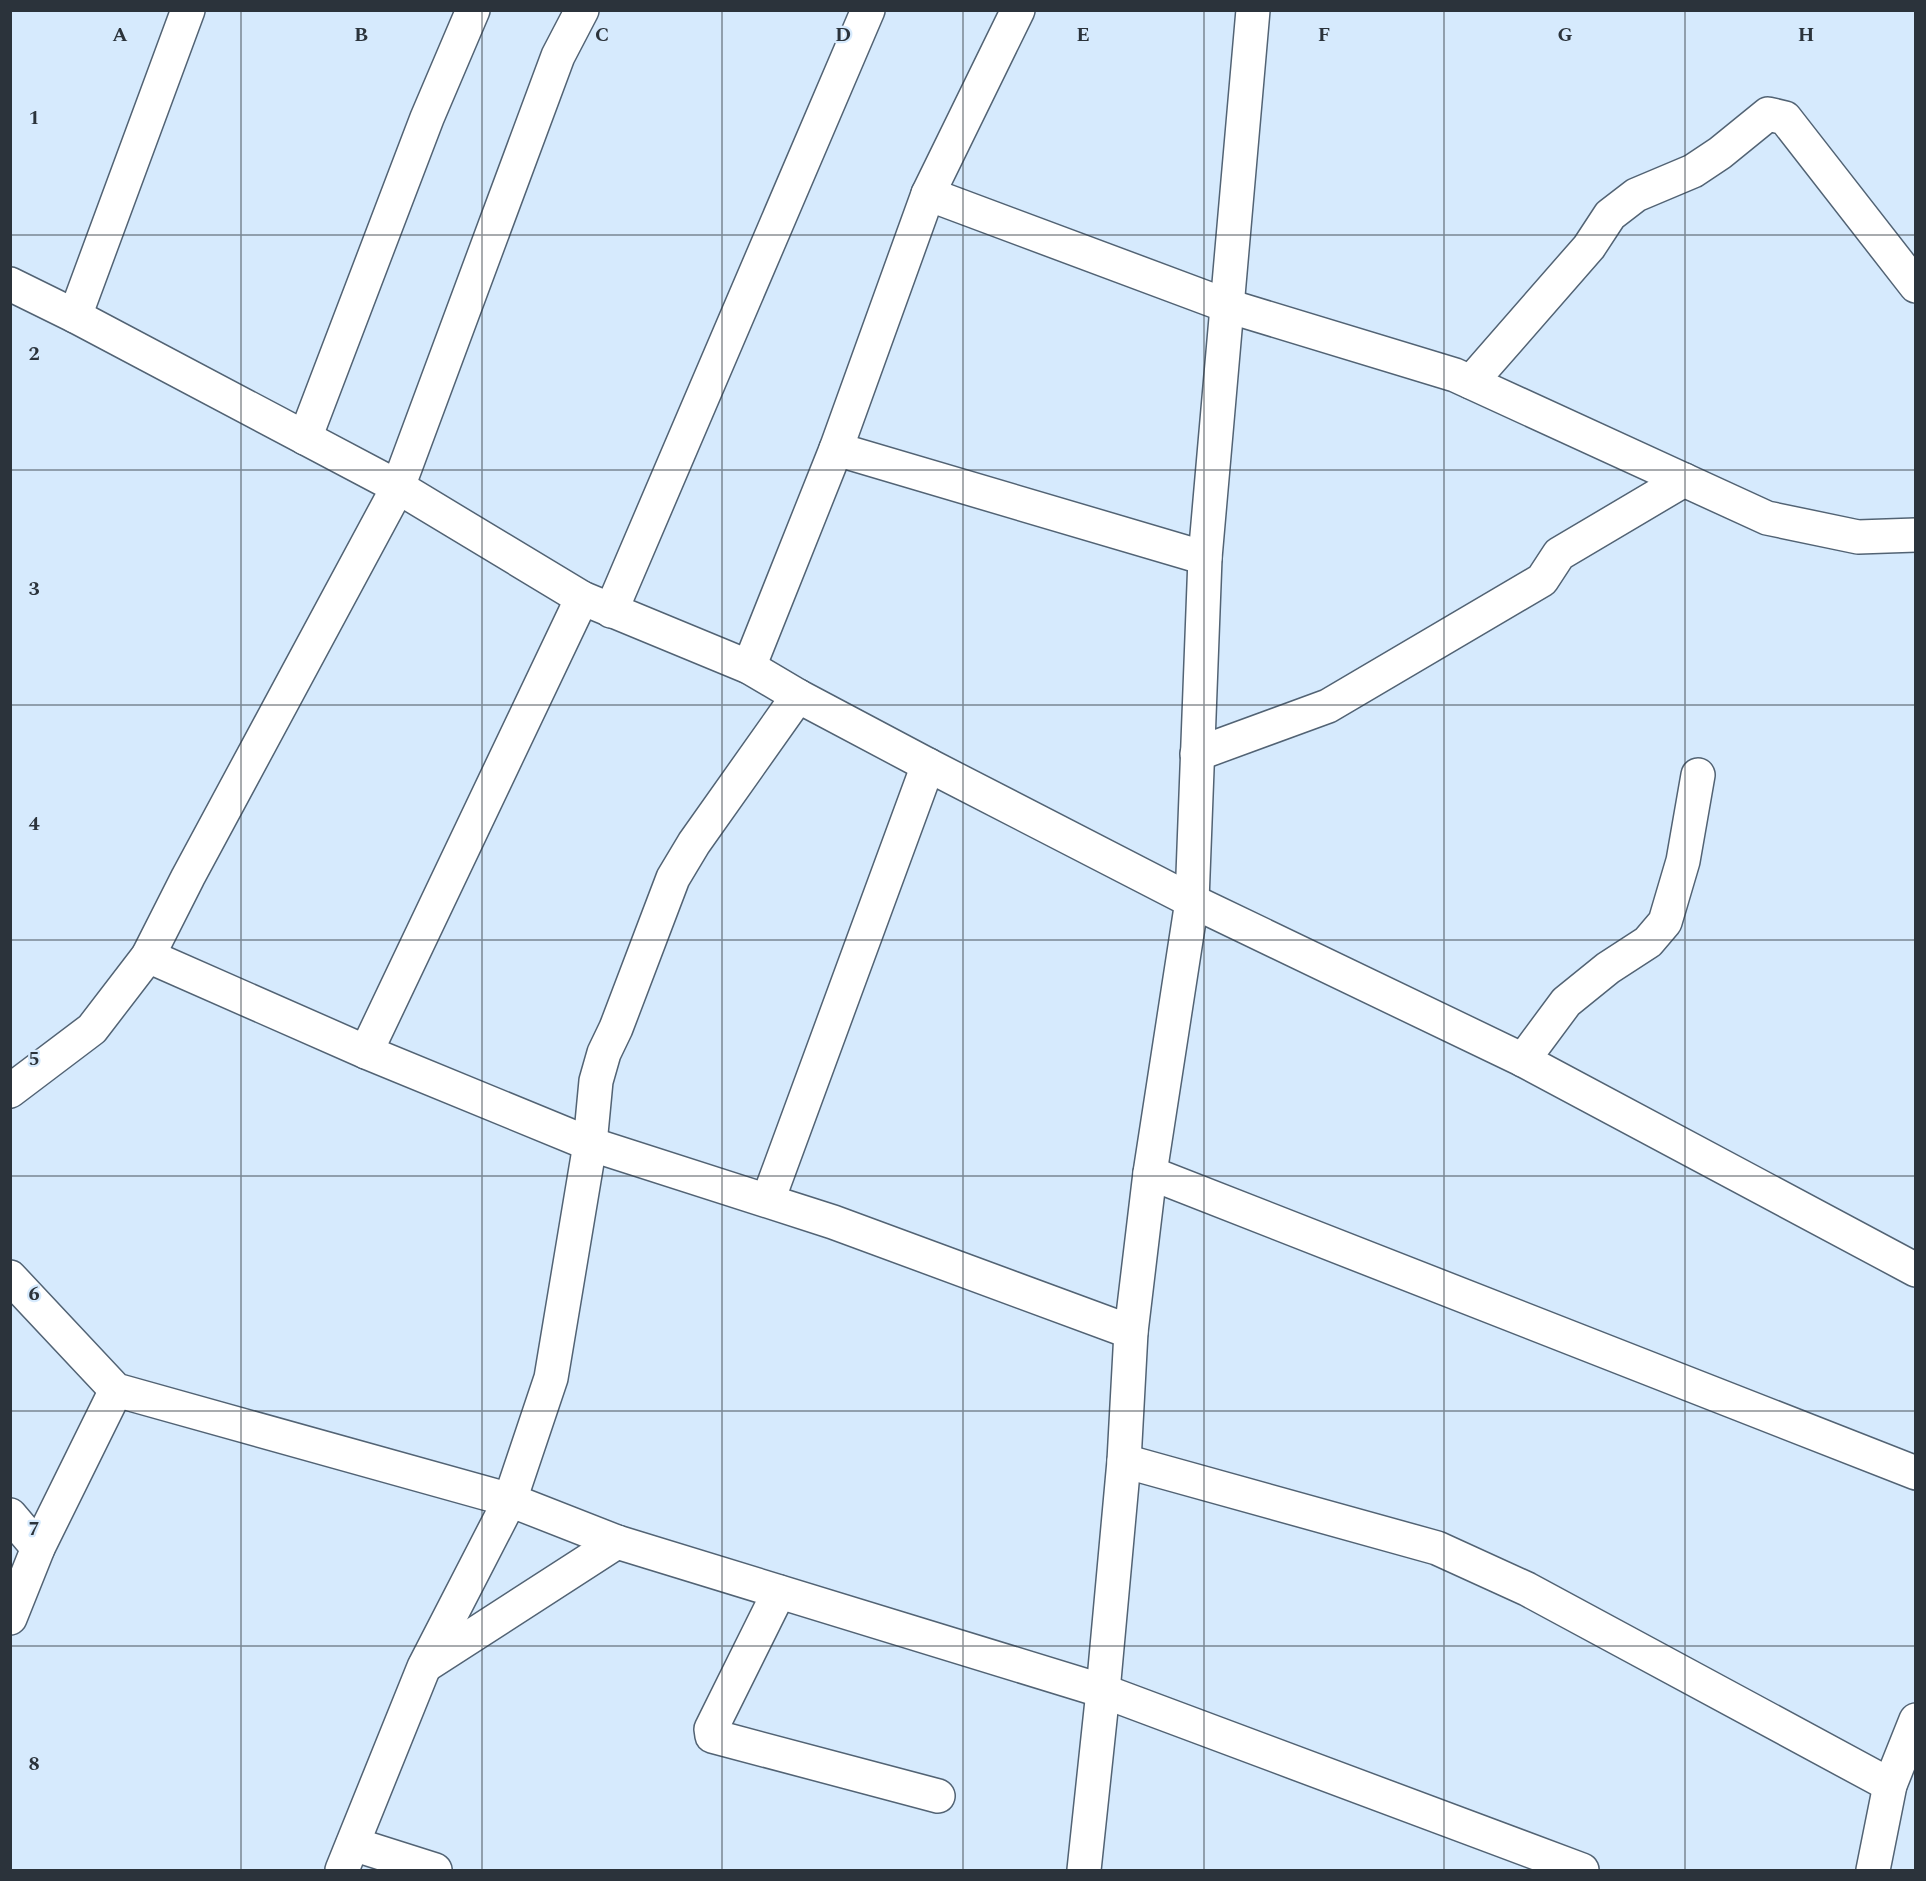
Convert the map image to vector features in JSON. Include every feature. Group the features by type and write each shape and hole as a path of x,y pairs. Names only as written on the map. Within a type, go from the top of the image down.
{"street":[{"path":"75,316 188,10"},
{"path":"305,438 427,118 473,10"},
{"path":"10,1091 92,1029 148,956 398,487 558,56 582,10"},
{"path":"366,1052 597,605 868,10"},
{"path":"749,667 836,449 928,194 1018,10"},
{"path":"1084,1870 1124,1461 1131,1332 1150,1173 1191,901 1205,558 1253,10"},
{"path":"1471,382 1588,247 1610,215 1636,195 1693,171 1720,153 1768,114 1785,118 1916,286"},
{"path":"928,194 1228,306 1455,375 1767,518 1858,537 1913,532"},
{"path":"10,284 398,487 597,605 749,667 798,696 928,765 1191,901 1523,1059 1916,1270"},
{"path":"836,449 1205,558"},
{"path":"1197,754 1328,706 1542,580 1559,554 1684,480"},
{"path":"435,1870 347,1857 424,1667 510,1500 551,1378 590,1144 597,1081 604,1053 616,1028 673,878 694,843 798,696"},
{"path":"768,1200 928,765"},
{"path":"1523,1059 1566,1002 1608,968 1648,942 1665,922 1683,861 1698,775"},
{"path":"148,956 366,1052 590,1144 768,1200 1131,1332"},
{"path":"1150,1173 1916,1473"},
{"path":"10,1277 116,1390 510,1500 617,1542 1103,1691 1582,1870"},
{"path":"10,1618 38,1548 116,1390"},
{"path":"1124,1461 1437,1548 1527,1589 1890,1785"},
{"path":"10,1515 38,1548"},
{"path":"424,1667 617,1542"},
{"path":"779,1592 711,1729 712,1736 938,1796"},
{"path":"1873,1870 1890,1785 1916,1720"}]}
